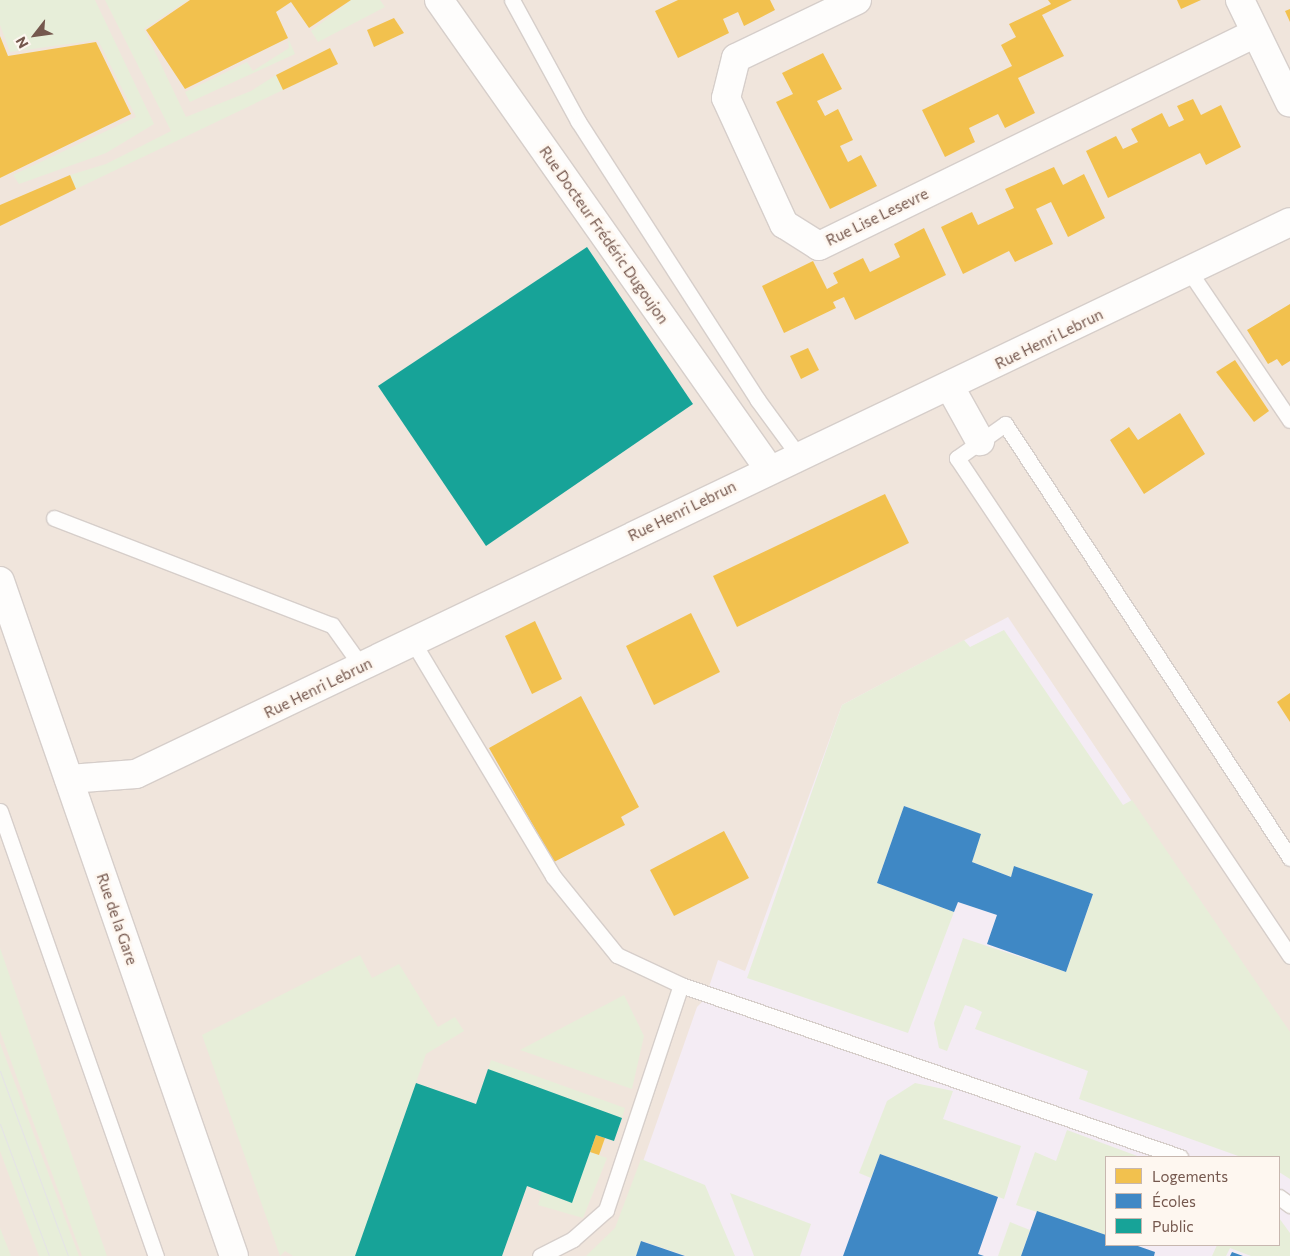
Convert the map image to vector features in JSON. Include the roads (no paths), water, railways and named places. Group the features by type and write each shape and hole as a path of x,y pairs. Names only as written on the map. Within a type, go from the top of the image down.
{"street":[{"name":"Rue Docteur Frédéric Dugoujon","path":"439,0 769,469"},
{"name":"Rue Lise Lesevre","path":"857,0 736,58 726,98 784,224 819,246 1255,33"},
{"path":"1240,0 1290,103"},
{"name":"Rue Henri Lebrun","path":"69,779 136,774 798,455 950,387 1290,222"},
{"path":"950,387 980,441"},
{"name":"Rue de la Gare","path":"0,582 234,1256"}],"lane":[{"path":"512,0 578,121 756,399 798,455"},
{"path":"1189,271 1290,420"},
{"path":"1290,858 1005,424 957,458 1290,956"},
{"path":"54,518 332,625 362,666"},
{"path":"413,642 553,876 617,955 681,985 1177,1156"},
{"path":"0,811 156,1256"},
{"path":"540,1256 573,1239 606,1210 681,985"}],"tram line":[{"path":"0,1071 68,1256"},
{"path":"0,1124 49,1256"}]}
